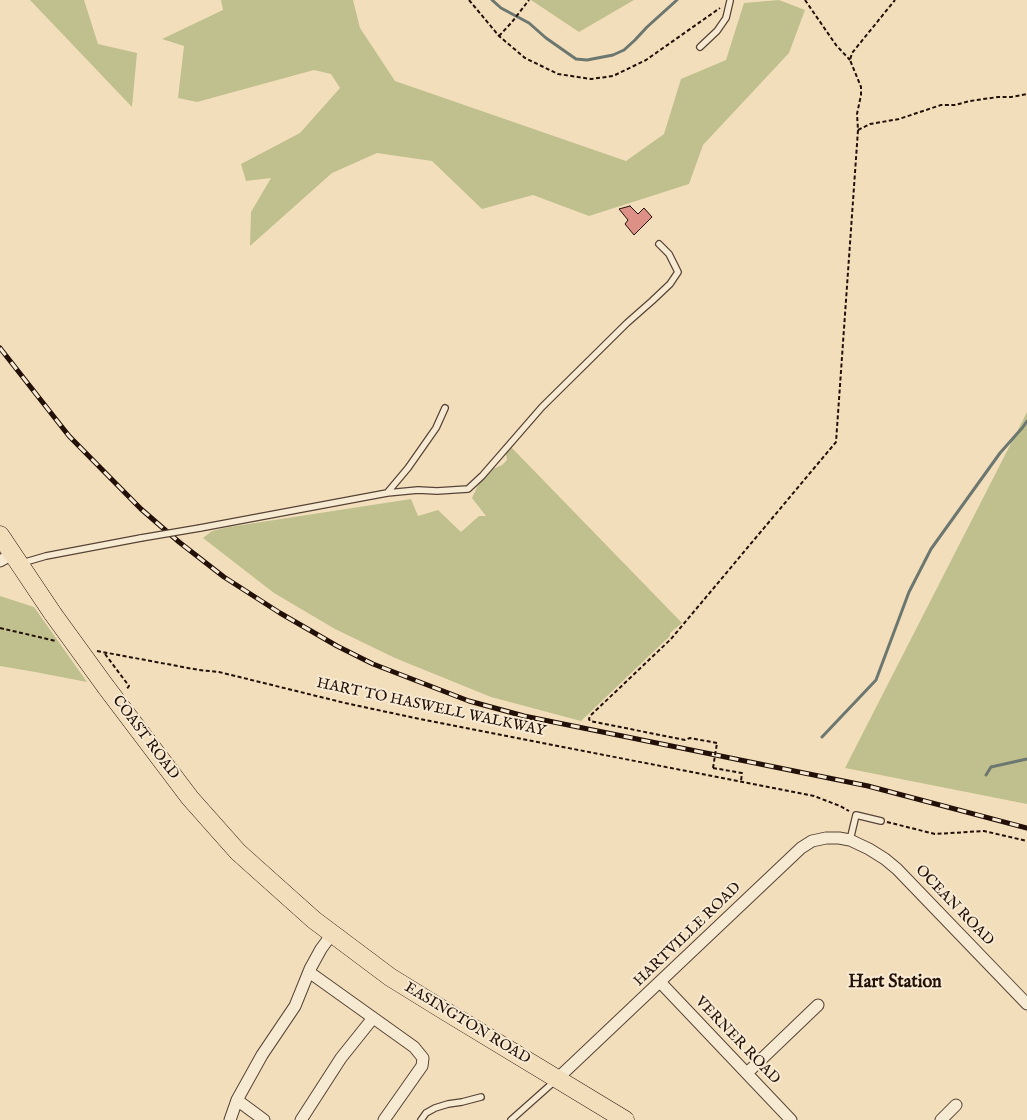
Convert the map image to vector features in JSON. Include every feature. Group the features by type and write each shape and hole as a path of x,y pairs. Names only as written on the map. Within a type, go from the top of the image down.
{"main road":[{"name":"COAST ROAD","path":"0,535 11,560 190,798 238,852 314,920"},
{"name":"EASINGTON ROAD","path":"314,920 390,977 625,1120"}],"street":[{"name":"HARTVILLE ROAD","path":"557,1079 801,848 812,840 839,838 850,840"},
{"name":"OCEAN ROAD","path":"850,840 869,849 897,868 1027,1004"},
{"path":"230,1120 237,1100 262,1055 295,1006 309,972 332,934"},
{"path":"309,972 414,1047 423,1058 422,1066 384,1120"},
{"name":"VERNER ROAD","path":"660,982 791,1120"},
{"path":"747,1073 818,1005"},
{"path":"301,1120 342,1058 373,1018"},
{"path":"237,1100 264,1120"},
{"path":"941,1120 956,1105"}],"lane":[{"path":"700,47 717,31 726,18 730,1"},
{"path":"11,560 46,556 255,516 386,494 418,490 468,489 482,476 548,401 627,323 670,284 678,272 669,254 659,244"},
{"path":"386,494 408,468 436,428 445,408"},
{"path":"850,840 856,814 881,821"},
{"path":"511,1120 557,1079"},
{"path":"421,1120 426,1113 435,1108 481,1096"}],"path":[{"path":"469,0 499,36 525,58 558,74 591,79 613,76 646,60 730,1"},
{"path":"499,36 530,0"},
{"path":"740,781 742,773 713,768 717,743 690,738 685,740 590,721 589,719 671,639 836,442 858,130 857,114 862,95 861,87 850,60 836,45 805,0"},
{"path":"850,60 852,53 895,0"},
{"path":"858,130 870,124 899,119 941,105 955,105 970,101 1027,94"},
{"path":"0,628 64,643"},
{"name":"HART TO HASWELL WALKWAY","path":"97,651 218,672 414,718 814,796 856,814"},
{"path":"104,653 129,686"},
{"path":"881,821 935,834 984,831 1027,841"}],"green space":[{"path":"30,0 84,0 98,44 137,53 132,107"},
{"path":"221,0 353,0 360,28 395,81 626,161 664,134 681,79 726,60 744,3 779,0 805,10 789,53 703,145 689,184 589,216 533,195 482,209 432,161 377,153 332,173 250,246 251,212 271,178 246,181 241,164 300,133 340,88 331,74 314,70 197,102 178,98 184,46 162,39 223,10"},
{"path":"531,0 634,0 579,32"},
{"path":"1027,412 1027,804 845,768"},
{"path":"511,447 682,623 581,721 491,697 395,658 335,629 274,593 203,538 212,531 229,527 411,499 418,516 438,510 461,532 479,516 486,516 472,498 479,483 493,469 502,465 507,460 506,454"},
{"path":"0,596 34,607 87,682 0,666"}],"building":[{"path":"630,206 638,214 644,208 652,217 634,235 625,224 628,220 619,209"}],"waterway":[{"path":"492,0 501,8 529,23 546,38 576,59 587,60 613,55 624,50 677,0"},
{"path":"822,737 876,680 909,592 931,549 1000,453 1027,421"},
{"path":"986,775 991,767 1027,759"}],"railway":[{"path":"0,348 69,436 141,509 179,542 224,577 280,613 337,646 373,664 469,701 524,716 868,786 1027,828"}],"district":[{"name":"Hart Station","path":"895,983"}]}
